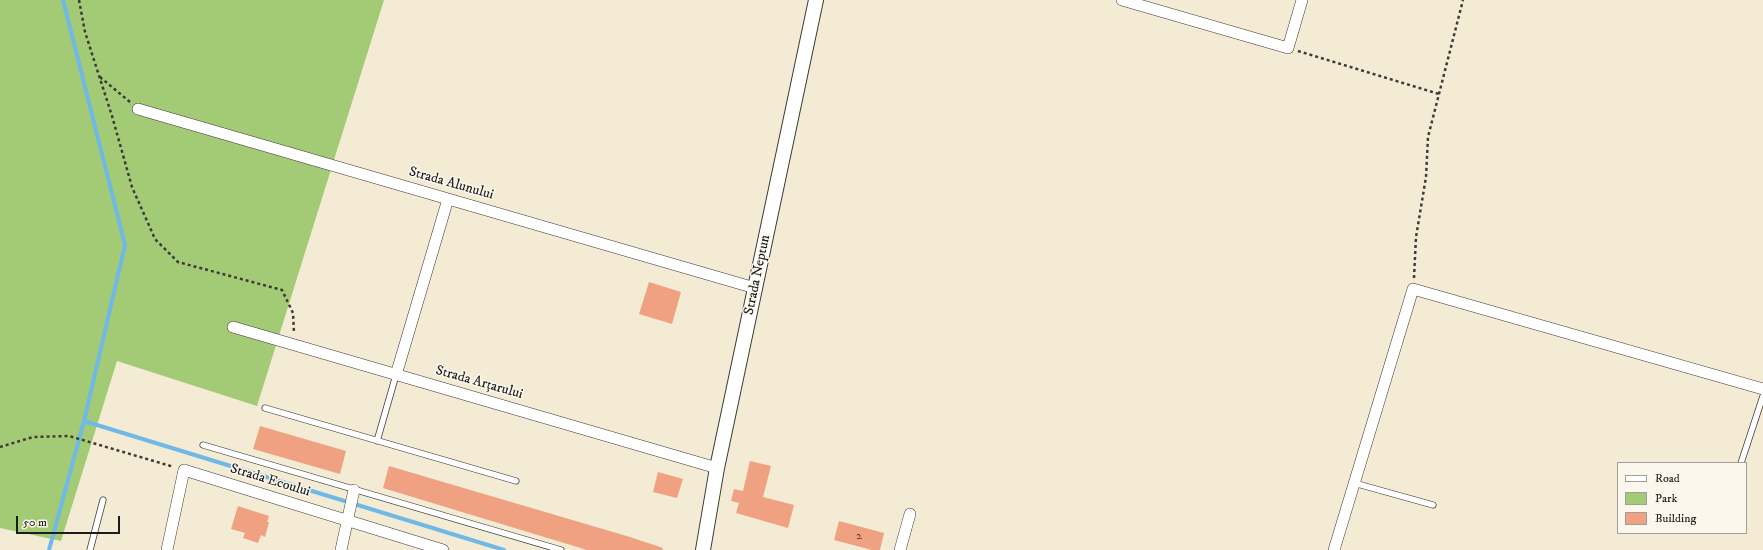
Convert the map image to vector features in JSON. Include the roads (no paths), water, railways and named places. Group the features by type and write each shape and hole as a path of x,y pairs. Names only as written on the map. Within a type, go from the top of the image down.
{"street":[{"name":"Strada Neptun","path":"703,550 717,468 816,0"},
{"path":"1122,0 1288,48 1302,0"},
{"name":"Strada Alunului","path":"138,109 755,288"},
{"path":"396,375 448,199"},
{"path":"1334,550 1413,288 1763,389"},
{"name":"Strada Arțarului","path":"233,327 717,468"},
{"name":"Strada Ecoului","path":"167,550 184,470 348,517 443,550"},
{"path":"341,550 353,494"},
{"path":"900,550 910,514"}],"lane":[{"path":"377,441 396,375"},
{"path":"1741,462 1763,396"},
{"path":"265,408 516,481"},
{"path":"203,445 353,494 561,550"},
{"path":"1354,483 1433,505"},
{"path":"90,550 103,500"}],"waterway":[{"path":"49,550 84,421 125,245 63,0"},
{"path":"84,421 504,550"}]}
